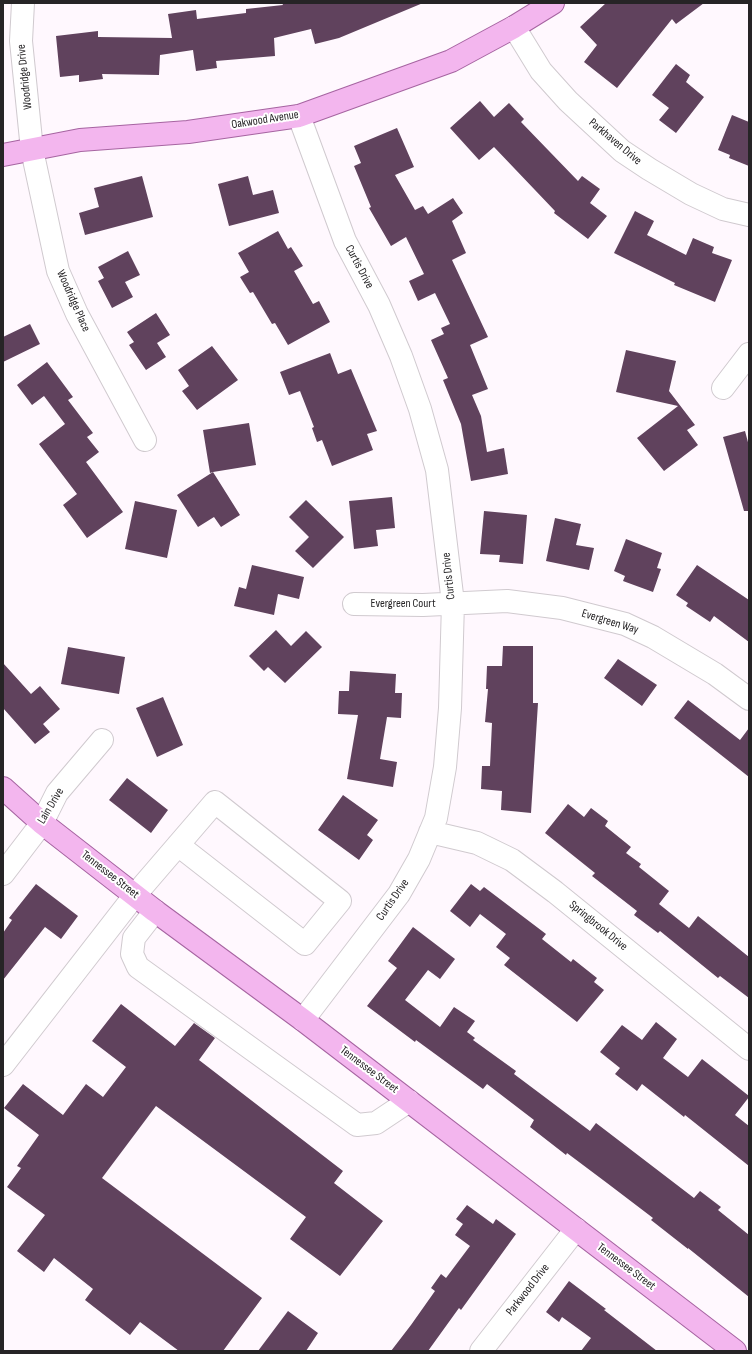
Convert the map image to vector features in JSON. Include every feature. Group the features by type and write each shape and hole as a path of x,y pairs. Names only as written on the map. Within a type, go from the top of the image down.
{"main road":[{"name":"Oakwood Avenue","path":"3,155 80,140 188,132 299,116 451,61 514,27 553,3"},
{"name":"Tennessee Street","path":"3,788 42,823 155,911 303,1020 735,1351"}],"street":[{"name":"Woodridge Drive","path":"23,3 21,41 32,150"},
{"name":"Parkhaven Drive","path":"514,27 541,70 568,101 622,151 691,194 723,209 749,215"},
{"name":"Curtis Drive","path":"299,116 345,241 379,305 401,356 420,409 437,470 452,603 450,708 446,759 436,818 419,859 399,894 303,1020"},
{"name":"Woodridge Place","path":"32,150 58,271 77,314 145,440"},
{"path":"723,388 749,354"},
{"name":"Evergreen Way","path":"452,603 507,601 562,608 625,624 659,640 715,674 749,699"},
{"name":"Evergreen Court","path":"354,604 423,605 452,603"},
{"name":"Lain Drive","path":"3,874 42,823 57,793 102,740"},
{"path":"3,1064 136,895 178,845 215,802 340,900 305,944 178,845"},
{"name":"Springbrook Drive","path":"430,832 477,843 512,860 555,892 749,1049"},
{"path":"155,911 134,938 132,954 138,967 357,1125 376,1123 409,1102"},
{"name":"Parkwood Drive","path":"481,1351 576,1229"}],"building":[{"path":"282,3 423,3 339,38 315,44 311,29 274,38 275,56 216,61 217,68 196,71 193,50 160,55 159,75 102,74 103,79 79,82 79,75 60,77 56,36 98,31 98,37 172,38 168,14 196,10 197,19 246,13 246,9 283,5"},
{"path":"606,3 704,3 676,24 672,19 617,88 584,62 597,45 580,27"},
{"path":"676,64 690,75 686,82 704,97 676,133 659,120 669,108 652,95"},
{"path":"480,101 494,117 509,103 524,119 521,122 578,181 582,176 600,189 590,203 607,216 588,239 554,213 555,211 494,147 479,160 450,128"},
{"path":"732,115 749,122 749,166 729,158 730,155 718,150"},
{"path":"397,128 414,167 395,175 415,210 423,206 428,214 453,198 463,213 452,221 466,253 452,260 488,337 470,345 488,389 472,395 481,416 487,452 504,448 508,474 471,481 461,424 443,380 448,378 431,340 444,334 441,328 450,324 435,293 418,301 409,281 424,274 406,237 391,246 369,208 371,207 354,166 361,163 354,146"},
{"path":"142,176 153,217 85,235 79,213 99,207 94,188"},
{"path":"248,176 253,195 273,190 279,213 229,226 218,184"},
{"path":"635,211 654,221 647,235 686,255 693,238 714,247 712,253 732,260 715,302 674,285 675,283 614,253"},
{"path":"278,231 288,249 291,247 303,266 294,271 313,304 319,301 330,322 288,345 275,323 272,324 253,292 250,293 240,277 249,272 238,253"},
{"path":"128,251 140,275 125,282 133,297 112,308 98,281 104,278 98,267"},
{"path":"156,313 170,335 157,343 166,357 146,370 129,345 134,342 127,332"},
{"path":"30,324 40,344 3,362 3,337"},
{"path":"212,346 238,380 197,410 182,391 189,386 178,370"},
{"path":"626,350 676,361 669,391 695,425 687,430 698,445 664,471 637,438 678,406 616,392"},
{"path":"330,353 338,374 351,369 377,431 367,434 373,450 332,466 322,440 317,442 312,428 314,427 300,391 289,395 280,372"},
{"path":"47,362 73,397 68,400 93,433 87,437 99,452 86,462 123,512 87,538 63,505 77,494 39,444 65,424 44,396 32,405 17,385"},
{"path":"249,423 256,465 210,473 203,430"},
{"path":"745,431 749,446 749,511 744,511 723,437"},
{"path":"213,472 240,515 221,527 214,517 198,527 177,495"},
{"path":"392,497 395,528 376,530 378,546 354,549 349,501"},
{"path":"306,500 344,537 313,568 295,551 309,537 289,517"},
{"path":"135,501 177,510 167,558 125,549"},
{"path":"484,511 527,515 523,564 499,562 500,555 480,554"},
{"path":"555,518 581,524 576,545 594,548 589,570 546,561"},
{"path":"626,539 662,553 657,568 661,569 653,592 623,581 625,576 614,571"},
{"path":"252,565 304,577 299,599 278,594 274,615 234,606 239,587 246,589"},
{"path":"697,565 749,600 749,642 714,616 710,622 686,606 688,603 676,595"},
{"path":"276,630 291,646 306,631 322,647 285,683 268,667 264,671 249,656"},
{"path":"503,646 533,646 533,703 538,703 531,813 501,810 502,791 481,789 482,766 490,766 492,723 485,722 488,689 486,689 487,666 502,666"},
{"path":"68,647 125,657 119,694 61,684"},
{"path":"618,659 657,685 642,706 604,678"},
{"path":"3,663 31,694 40,686 60,709 43,724 50,732 35,744 3,708"},
{"path":"350,671 396,674 395,693 402,693 401,718 387,717 380,759 397,762 393,787 347,779 358,715 338,714 339,691 349,691"},
{"path":"163,697 183,745 157,757 136,708"},
{"path":"688,700 740,740 749,728 749,777 674,718"},
{"path":"127,778 168,810 151,833 109,800"},
{"path":"343,795 378,820 367,835 373,840 359,860 318,830"},
{"path":"568,804 584,817 591,808 608,821 605,826 631,847 626,853 641,864 639,867 669,891 659,904 689,928 698,916 749,957 749,998 720,976 718,978 660,931 658,933 634,915 637,911 592,876 595,873 545,833"},
{"path":"36,884 78,916 61,939 45,927 3,980 3,933 12,920 9,918"},
{"path":"471,884 480,891 484,887 546,934 542,939 571,962 573,959 597,978 594,982 604,990 577,1022 504,965 510,958 496,947 506,934 480,914 470,927 450,911"},
{"path":"413,927 455,959 440,979 428,970 405,1000 440,1027 454,1007 475,1021 467,1032 475,1038 473,1040 516,1071 514,1074 590,1131 596,1123 694,1198 700,1191 721,1207 718,1210 749,1235 749,1297 651,1220 653,1218 530,1127 534,1120 487,1084 483,1089 416,1040 415,1042 367,1006 397,968 388,961"},
{"path":"121,1004 175,1046 194,1023 215,1038 199,1060 343,1171 334,1183 383,1221 340,1276 290,1239 306,1217 156,1106 102,1178 262,1298 223,1351 179,1351 140,1322 130,1335 85,1300 93,1289 54,1258 44,1272 17,1251 45,1215 7,1187 21,1168 17,1166 39,1135 4,1108 23,1084 63,1115 86,1084 103,1097 126,1067 92,1041"},
{"path":"656,1022 677,1039 663,1058 688,1077 702,1059 749,1096 735,1115 749,1126 749,1166 685,1115 684,1117 642,1084 637,1091 615,1074 620,1068 600,1052 622,1025 642,1040"},
{"path":"467,1205 493,1224 496,1219 516,1234 461,1310 459,1308 428,1351 391,1351 435,1291 431,1288 441,1274 446,1278 470,1246 455,1235 463,1224 456,1219"},
{"path":"569,1281 657,1351 581,1351 591,1338 562,1317 559,1322 546,1312"},
{"path":"288,1311 318,1333 306,1351 258,1351"}]}
